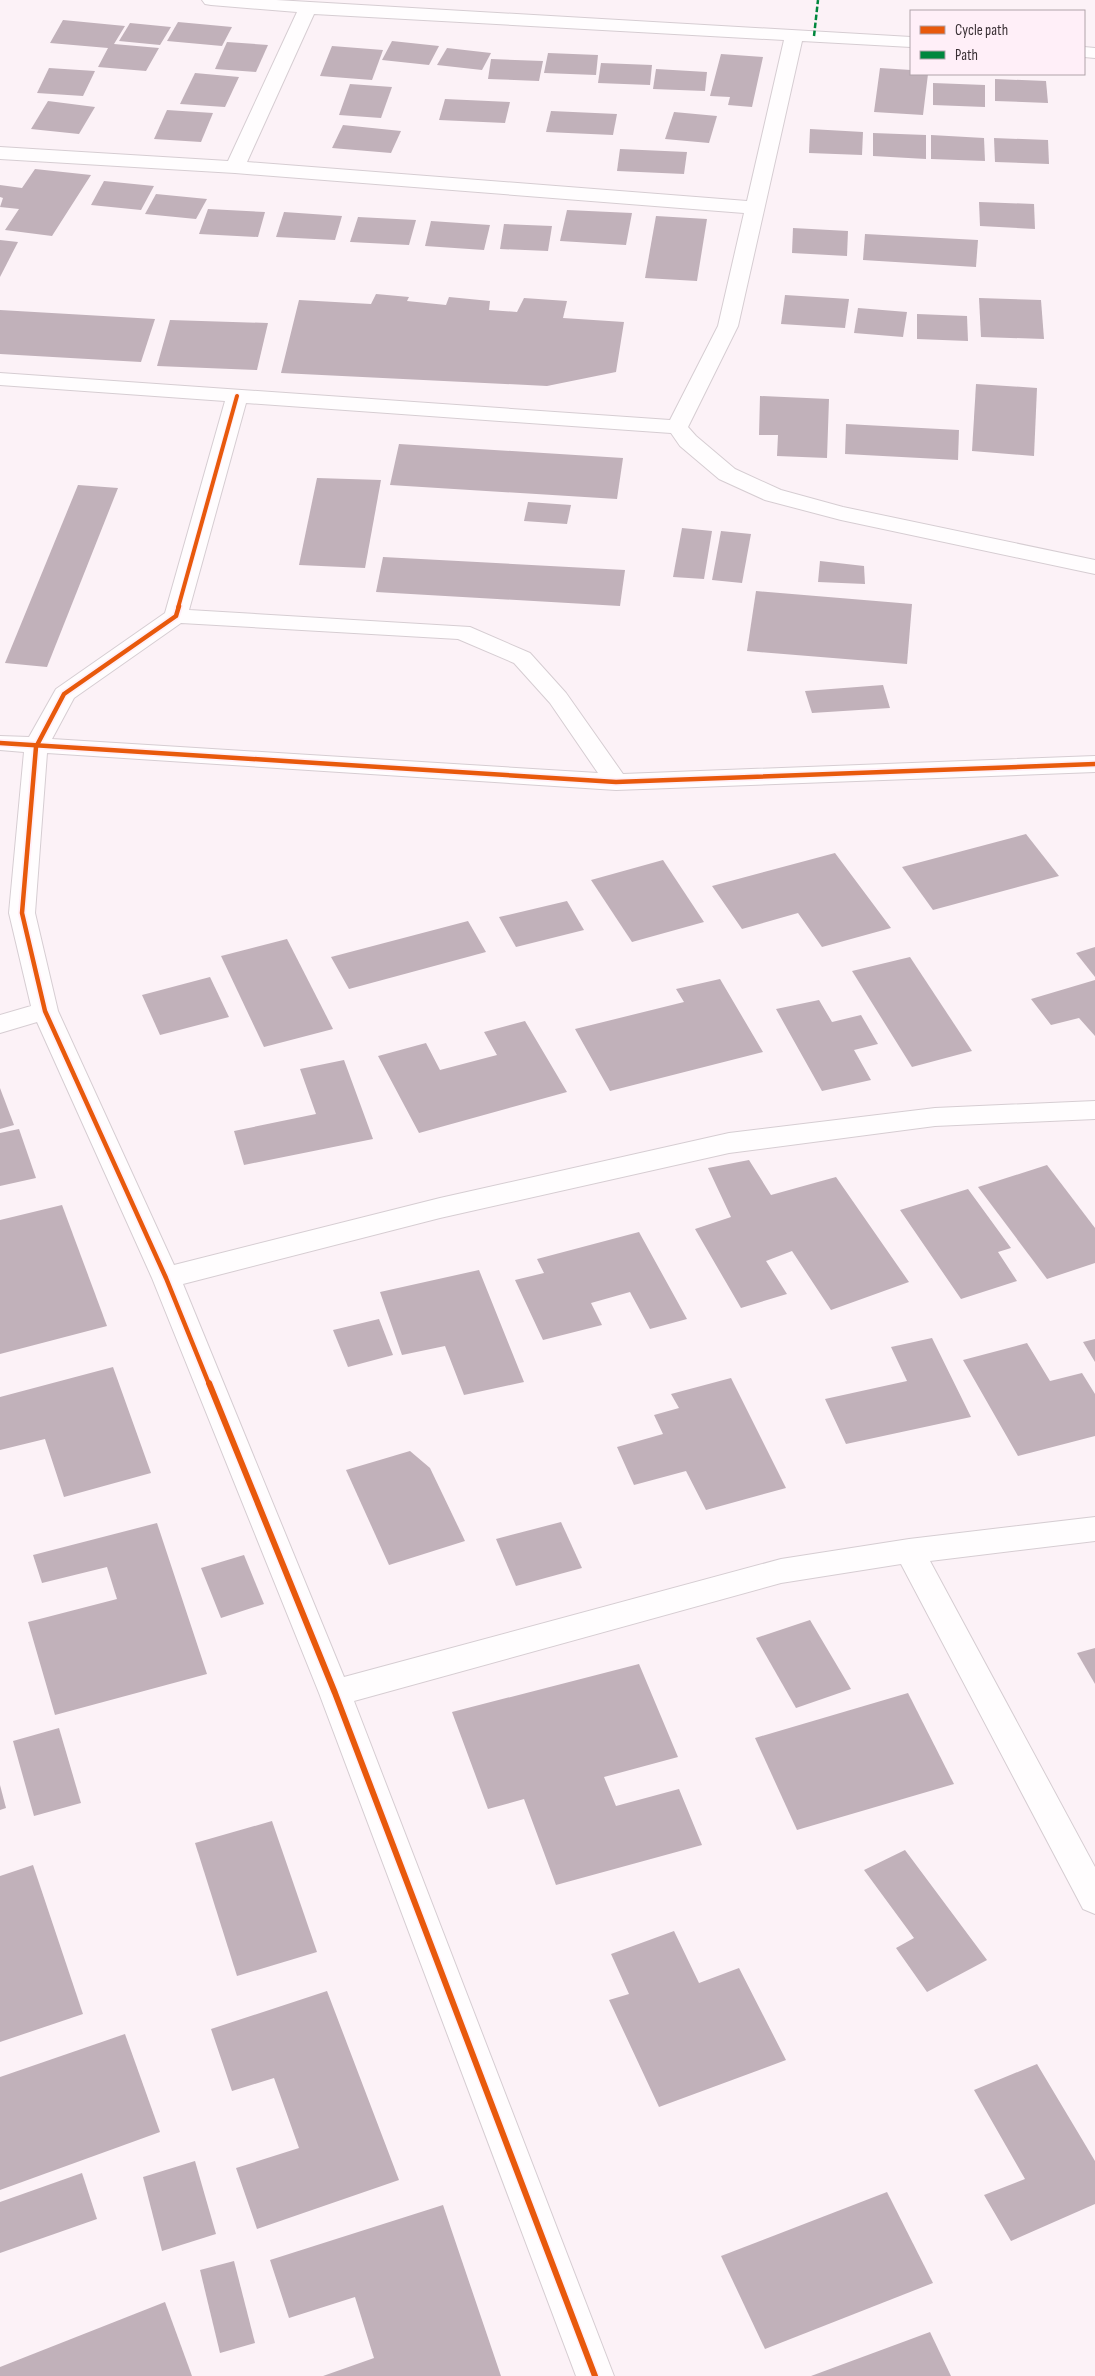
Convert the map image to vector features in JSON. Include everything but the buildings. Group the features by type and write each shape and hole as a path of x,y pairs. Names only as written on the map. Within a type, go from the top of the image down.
{"street":[{"path":"211,0 308,8 910,42"},
{"path":"235,167 308,8"},
{"path":"677,427 728,326 795,34"},
{"path":"0,153 235,167 659,202 756,208"},
{"path":"0,379 677,427 688,441 727,474 773,495 842,513 1095,567"},
{"path":"176,616 237,396"},
{"path":"596,2376 335,1693 166,1278 45,1011 22,913 36,746 64,694 176,616 462,632 522,658 558,698 616,782"},
{"path":"0,743 616,782 1095,764"},
{"path":"0,1024 45,1011"},
{"path":"166,1278 440,1208 729,1143 934,1117 1095,1110"},
{"path":"335,1693 781,1571 909,1551 1095,1529"},
{"path":"909,1551 1095,1899"}],"marked path":[{"path":"814,36 818,0"}],"cycle path":[{"path":"237,396 176,616 64,694 36,747 22,913 45,1011 166,1278 335,1693 595,2376"},
{"path":"0,743 616,782 1095,764"}]}
